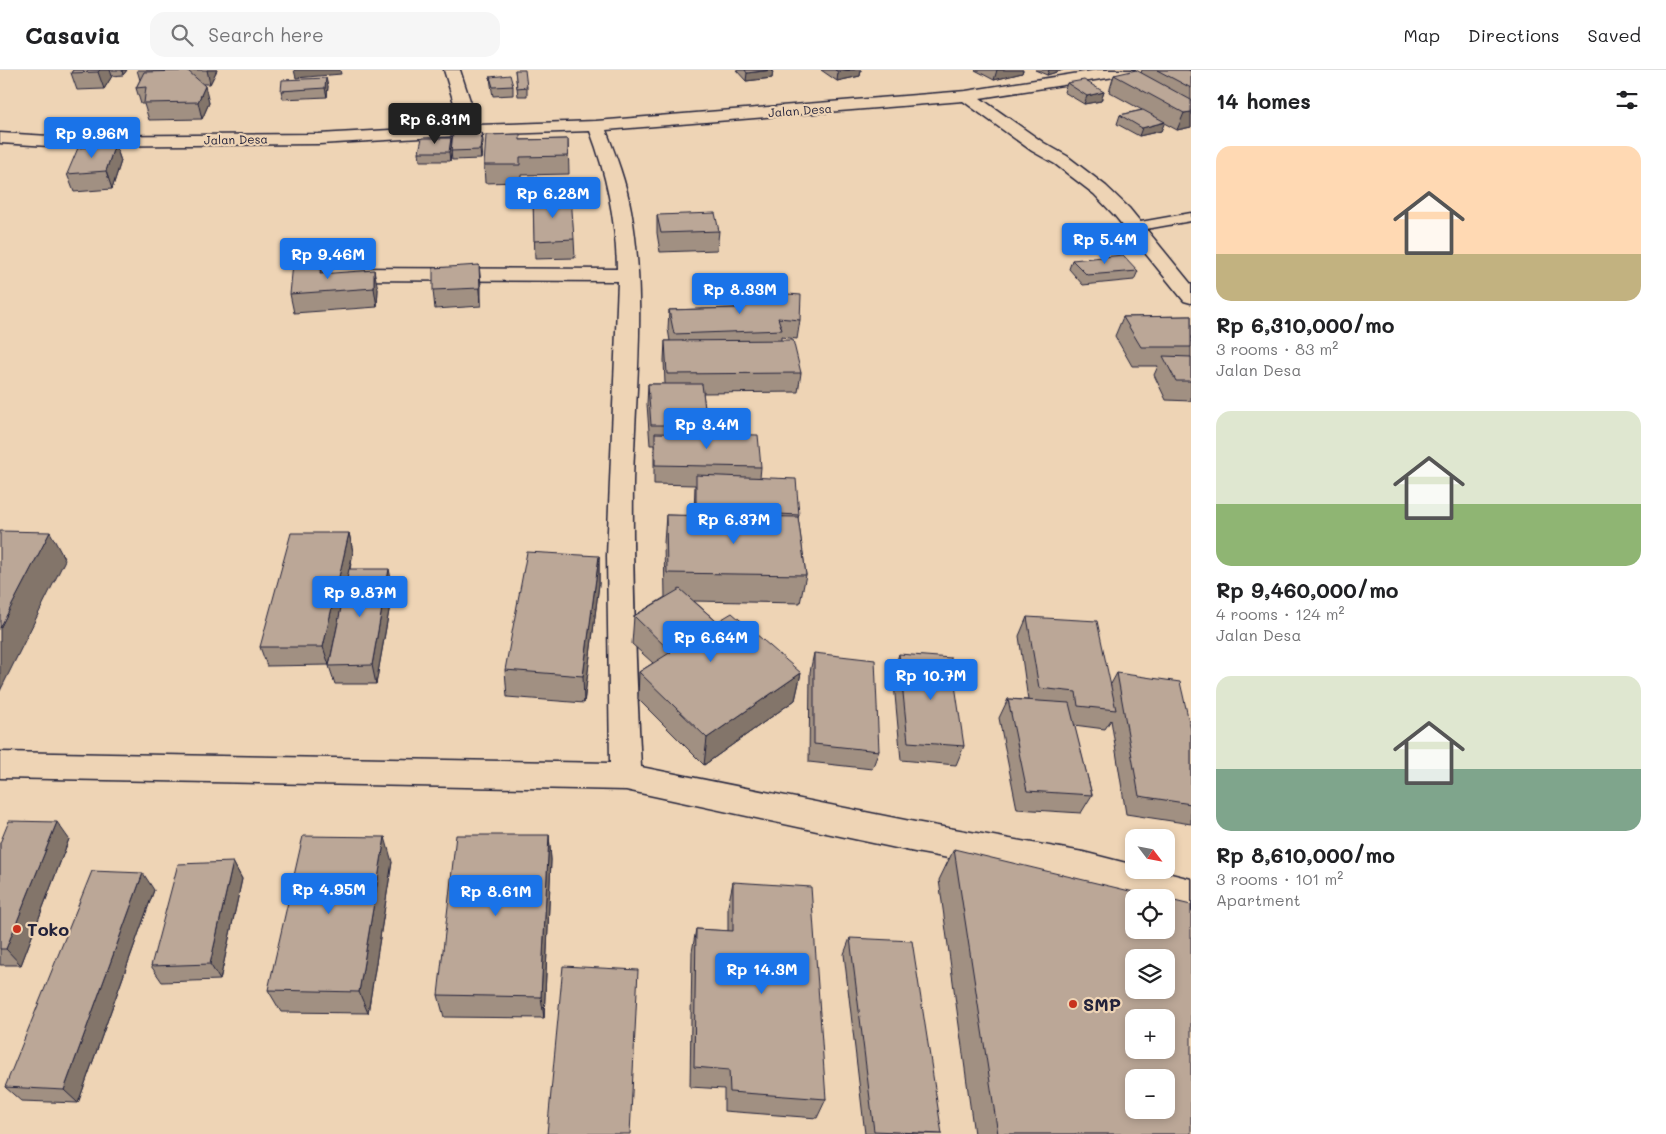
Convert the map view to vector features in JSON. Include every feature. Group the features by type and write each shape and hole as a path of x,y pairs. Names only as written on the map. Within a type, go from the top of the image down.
{"street":[{"path":"452,70 471,130"},
{"name":"Jalan Desa","path":"0,138 49,141 319,139 471,130 596,126 966,96 1126,74"},
{"path":"966,96 1078,173 1106,196 1191,297"},
{"path":"596,126 607,148 616,183 626,245 628,312 621,481 620,664 626,777"},
{"path":"324,274 626,275"},
{"path":"0,765 626,777 905,835 1083,867 1191,895"}],"lane":[{"path":"1134,227 1191,217"}],"building":[{"path":"73,70 100,70 98,72 71,73"},
{"path":"515,70 525,70 527,87 517,88"},
{"path":"745,70 771,70 747,73"},
{"path":"1136,70 1191,100 1191,112 1184,113 1114,75"},
{"path":"1157,70 1191,71 1191,88"},
{"path":"188,71 205,86 198,102 144,103 146,87 136,88 144,72"},
{"path":"510,75 513,86 493,87 490,77"},
{"path":"326,78 325,88 281,91 282,80"},
{"path":"1084,80 1104,92 1087,96 1067,83"},
{"path":"1143,110 1165,122 1142,128 1120,115"},
{"path":"453,133 482,133 480,150 451,151"},
{"path":"520,134 520,140 568,139 568,156 520,157 520,165 484,165 486,135"},
{"path":"422,138 451,138 449,152 419,152"},
{"path":"115,144 106,171 67,174 78,148"},
{"path":"571,196 574,239 534,241 533,198"},
{"path":"715,213 719,231 661,233 657,215"},
{"path":"1123,255 1138,271 1087,275 1072,260"},
{"path":"321,262 320,274 374,270 374,288 290,294 293,264"},
{"path":"479,265 480,288 433,290 433,268"},
{"path":"737,290 801,295 800,320 778,318 782,330 674,334 669,310 736,308"},
{"path":"1191,316 1191,347 1141,347 1123,317"},
{"path":"793,340 801,373 667,374 665,341"},
{"path":"1163,356 1191,357 1191,381 1176,381"},
{"path":"648,384 702,384 707,425 651,425"},
{"path":"655,433 758,435 761,467 655,465"},
{"path":"696,475 796,479 799,515 696,510"},
{"path":"666,515 798,517 806,575 667,573"},
{"path":"0,531 50,532 0,628"},
{"path":"291,533 349,533 323,647 260,647"},
{"path":"527,552 599,556 583,676 505,670"},
{"path":"349,569 389,569 372,665 329,666"},
{"path":"680,589 717,622 732,613 801,673 707,738 639,672 671,652 634,616"},
{"path":"1027,617 1097,621 1116,710 1078,706 1076,692 1039,688"},
{"path":"814,653 875,660 879,751 814,744"},
{"path":"899,654 951,658 964,746 908,742"},
{"path":"1117,673 1180,682 1191,730 1191,804 1139,796"},
{"path":"1008,699 1069,703 1092,795 1027,791"},
{"path":"9,821 57,822 6,949 0,949 0,843"},
{"path":"456,835 549,835 541,997 438,995"},
{"path":"303,836 385,837 359,992 268,990"},
{"name":"SMP","path":"954,849 1125,890 1125,939 1175,939 1175,901 1191,905 1191,1134 998,1134"},
{"path":"233,862 210,964 151,966 178,864"},
{"path":"92,871 143,873 64,1090 5,1087"},
{"path":"733,882 811,887 826,1099 730,1092 729,1070 694,1067 696,929 733,931"},
{"path":"850,938 912,941 942,1134 874,1131"},
{"path":"563,966 638,970 630,1134 547,1134"}],"place":[{"name":"Toko","path":"17,929"},
{"name":"SMP","path":"1073,1004"}]}
